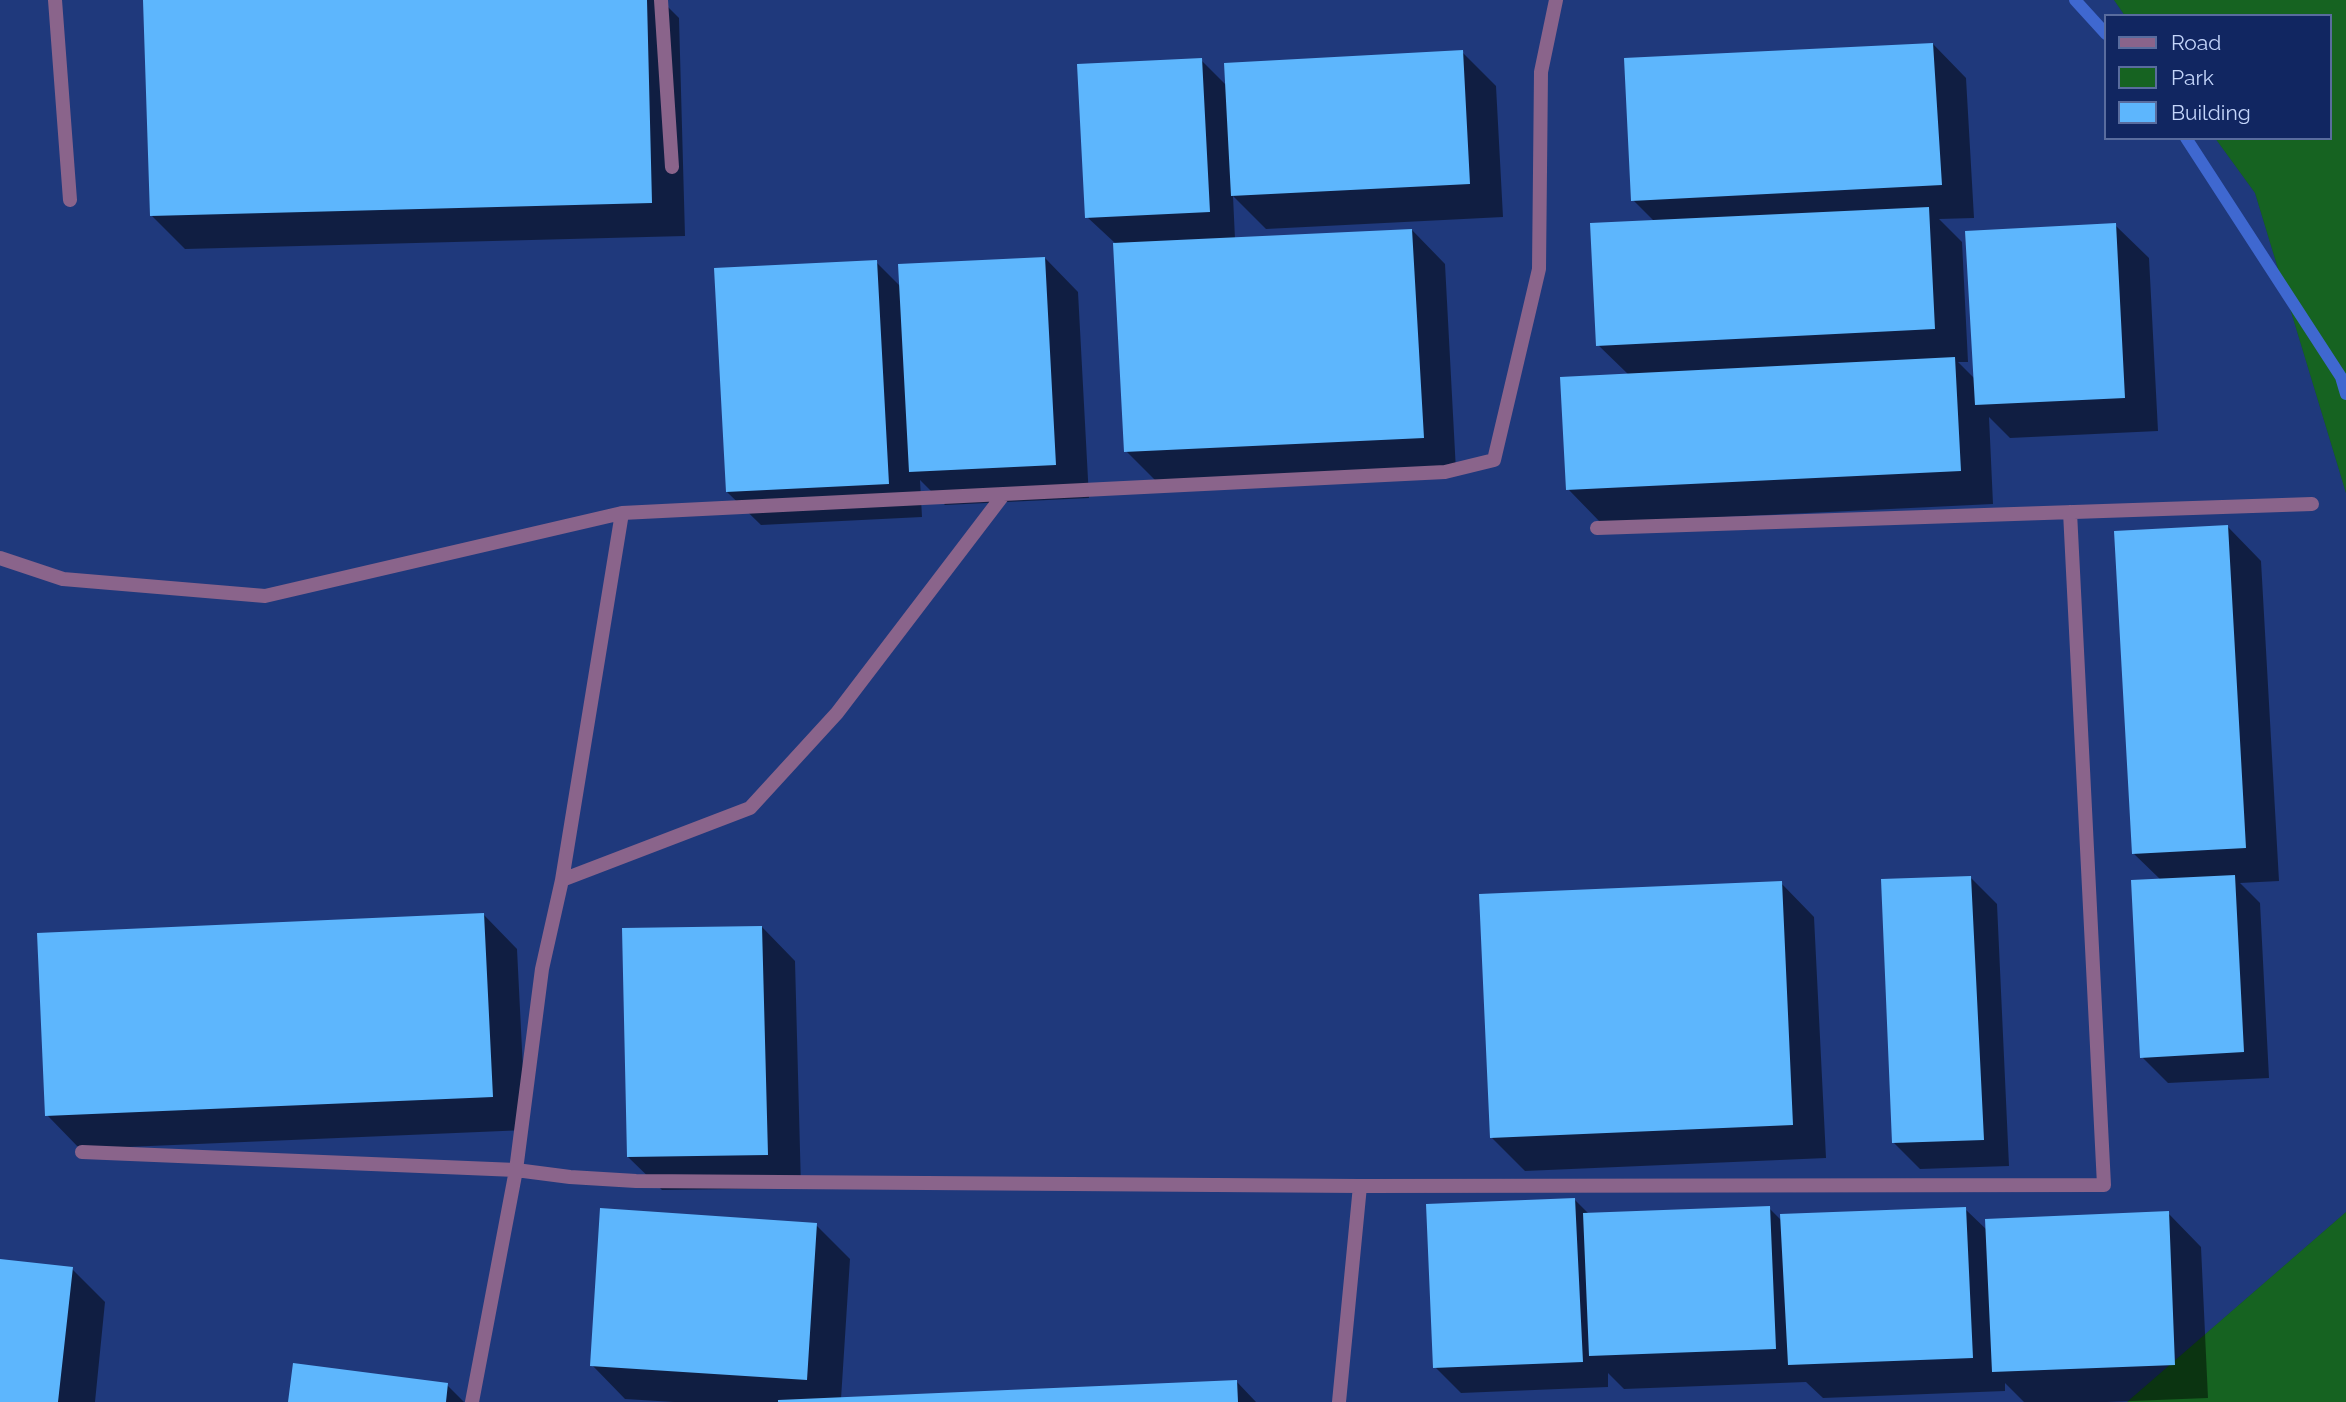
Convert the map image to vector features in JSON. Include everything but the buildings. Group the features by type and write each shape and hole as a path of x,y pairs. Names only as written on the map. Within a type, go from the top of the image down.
{"street":[{"path":"55,0 70,200"},
{"path":"661,0 672,167"},
{"path":"0,558 63,579 265,596 622,513 1445,472 1494,460 1539,269 1541,72 1556,0"},
{"path":"562,880 750,808 837,713 1004,494"},
{"path":"1597,528 2312,504"},
{"path":"82,1152 516,1170 636,1181 1360,1186 2104,1185 2070,512"},
{"path":"472,1402 516,1170 542,969 562,880 622,513"},
{"path":"1339,1402 1360,1186"}],"shaded area":[{"path":"0,0 2114,0 2124,14 2104,14 2104,140 2216,140 2255,193 2346,493 2346,1212 2127,1402 0,1402"}],"green space":[{"path":"2114,0 2346,0 2346,493 2255,193 2216,140 2332,140 2332,14 2124,14"},
{"path":"2346,1212 2346,1402 2127,1402"}],"waterway":[{"path":"2075,0 2104,32"},
{"path":"2187,140 2341,377 2346,394"}]}
